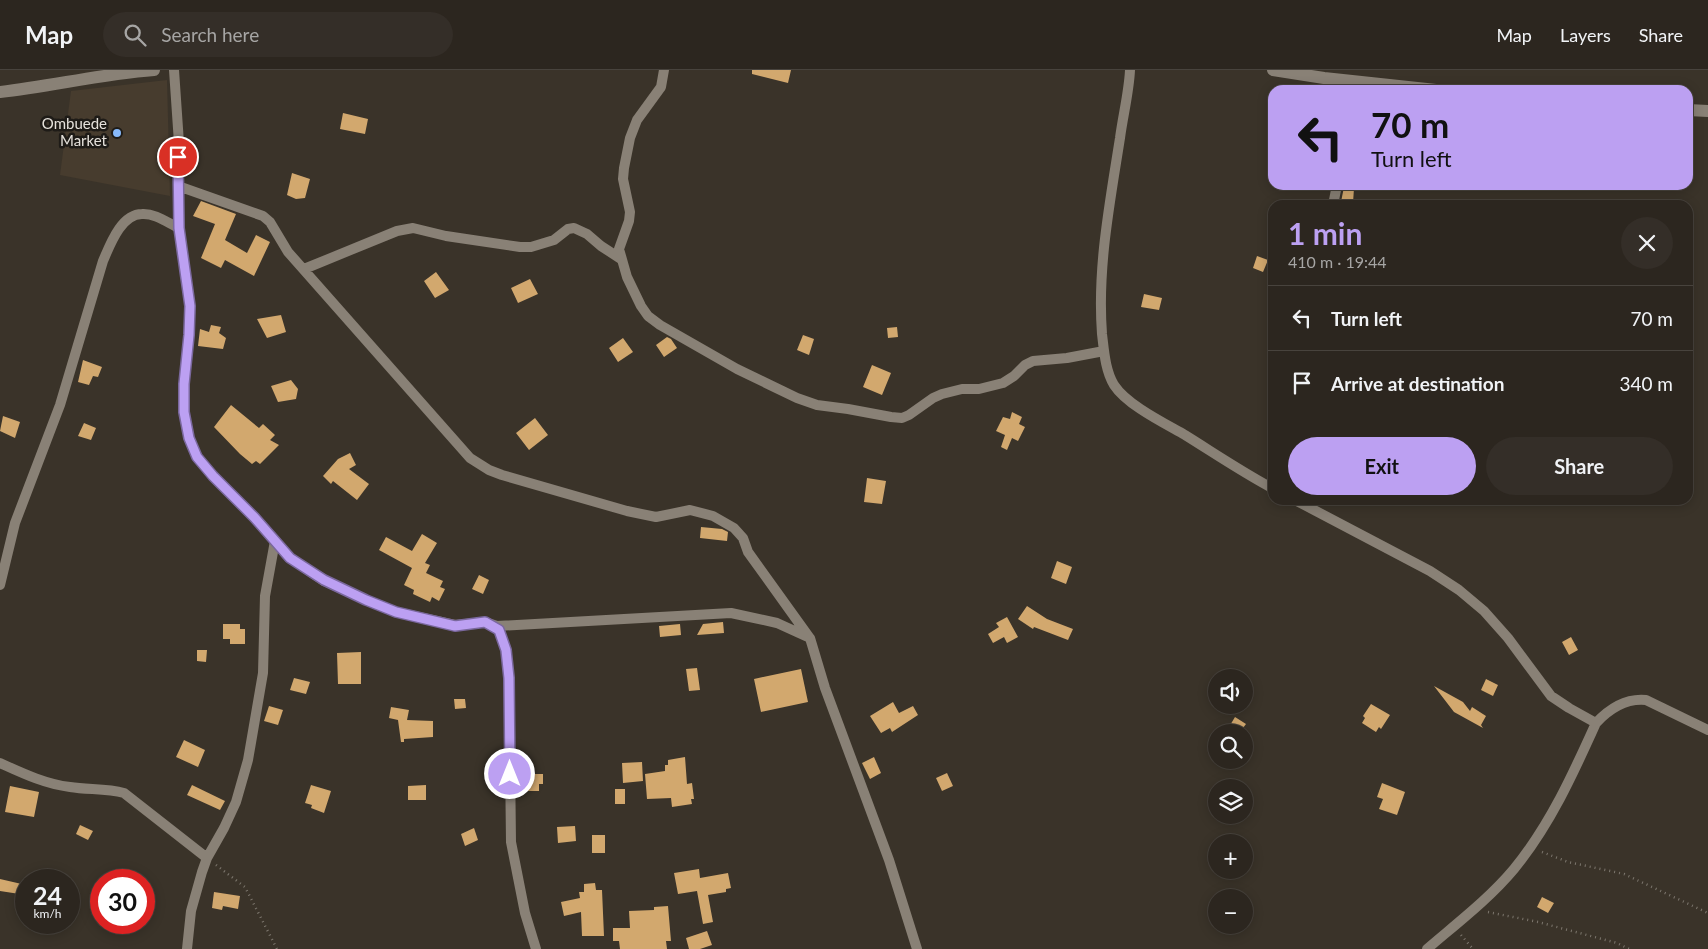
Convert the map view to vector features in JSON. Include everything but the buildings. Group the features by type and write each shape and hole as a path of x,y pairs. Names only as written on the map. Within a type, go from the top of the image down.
{"street":[{"path":"0,92 38,88 114,74 154,70"},
{"path":"174,70 179,143 179,228 190,306 184,384 184,412 189,438 202,464 244,506 290,558 324,580 373,603 396,612 455,626 485,622 497,626 731,613 752,616 777,623 810,638"},
{"path":"664,70 661,87 637,120 630,138 623,179 630,212 629,221 619,249 627,277 641,306 652,319 683,339 737,369 780,390 817,405 902,418 917,411 933,398 942,394 962,389 979,389 1003,383 1014,376 1022,367 1033,361 1067,358 1104,351"},
{"path":"1130,70 1112,187 1100,288 1104,351 1112,380 1122,394 1160,421 1268,486"},
{"path":"1273,70 1348,85"},
{"path":"1693,110 1708,111"},
{"path":"178,186 234,205 267,219 288,252 470,458 489,470 626,511 656,517 690,510 713,516 734,528 743,538 748,552 810,638 826,688 889,860 918,949"},
{"path":"0,585 15,523 60,405 103,261 111,242 121,226 129,219 141,214 153,216 179,228"},
{"path":"304,269 397,231 412,228 446,236 520,247 541,245 554,240 568,229 574,228 587,234 621,259"},
{"path":"1305,505 1430,571 1459,590 1484,611 1508,638 1551,696 1596,723"},
{"path":"187,949 193,902 207,858 236,802 248,760 263,673 265,596 275,541"},
{"path":"485,622 499,630 506,650 509,687 511,842 525,913 536,949"},
{"path":"1427,949 1473,909 1513,870 1531,846 1550,818 1596,723 1604,713 1616,706 1638,699 1646,700 1708,730"},
{"path":"0,763 57,785 112,790 124,793 207,858"}],"path":[{"path":"1531,846 1568,862 1624,874 1708,913"},
{"path":"207,858 245,887 277,949"},
{"path":"1473,909 1538,922 1617,943 1629,949"},
{"path":"1454,926 1473,949"}],"shaded area":[{"name":"Ombuede Market","path":"167,80 170,196 60,175 71,91"}],"place":[{"name":"Ombuede Market","path":"117,133"}],"route":[{"path":"178,157 179,228 190,306 184,384 184,412 192,448 213,476 254,517 290,558 307,570 366,600 396,612 455,626 485,622 499,630 504,640 509,678 510,774"}]}
